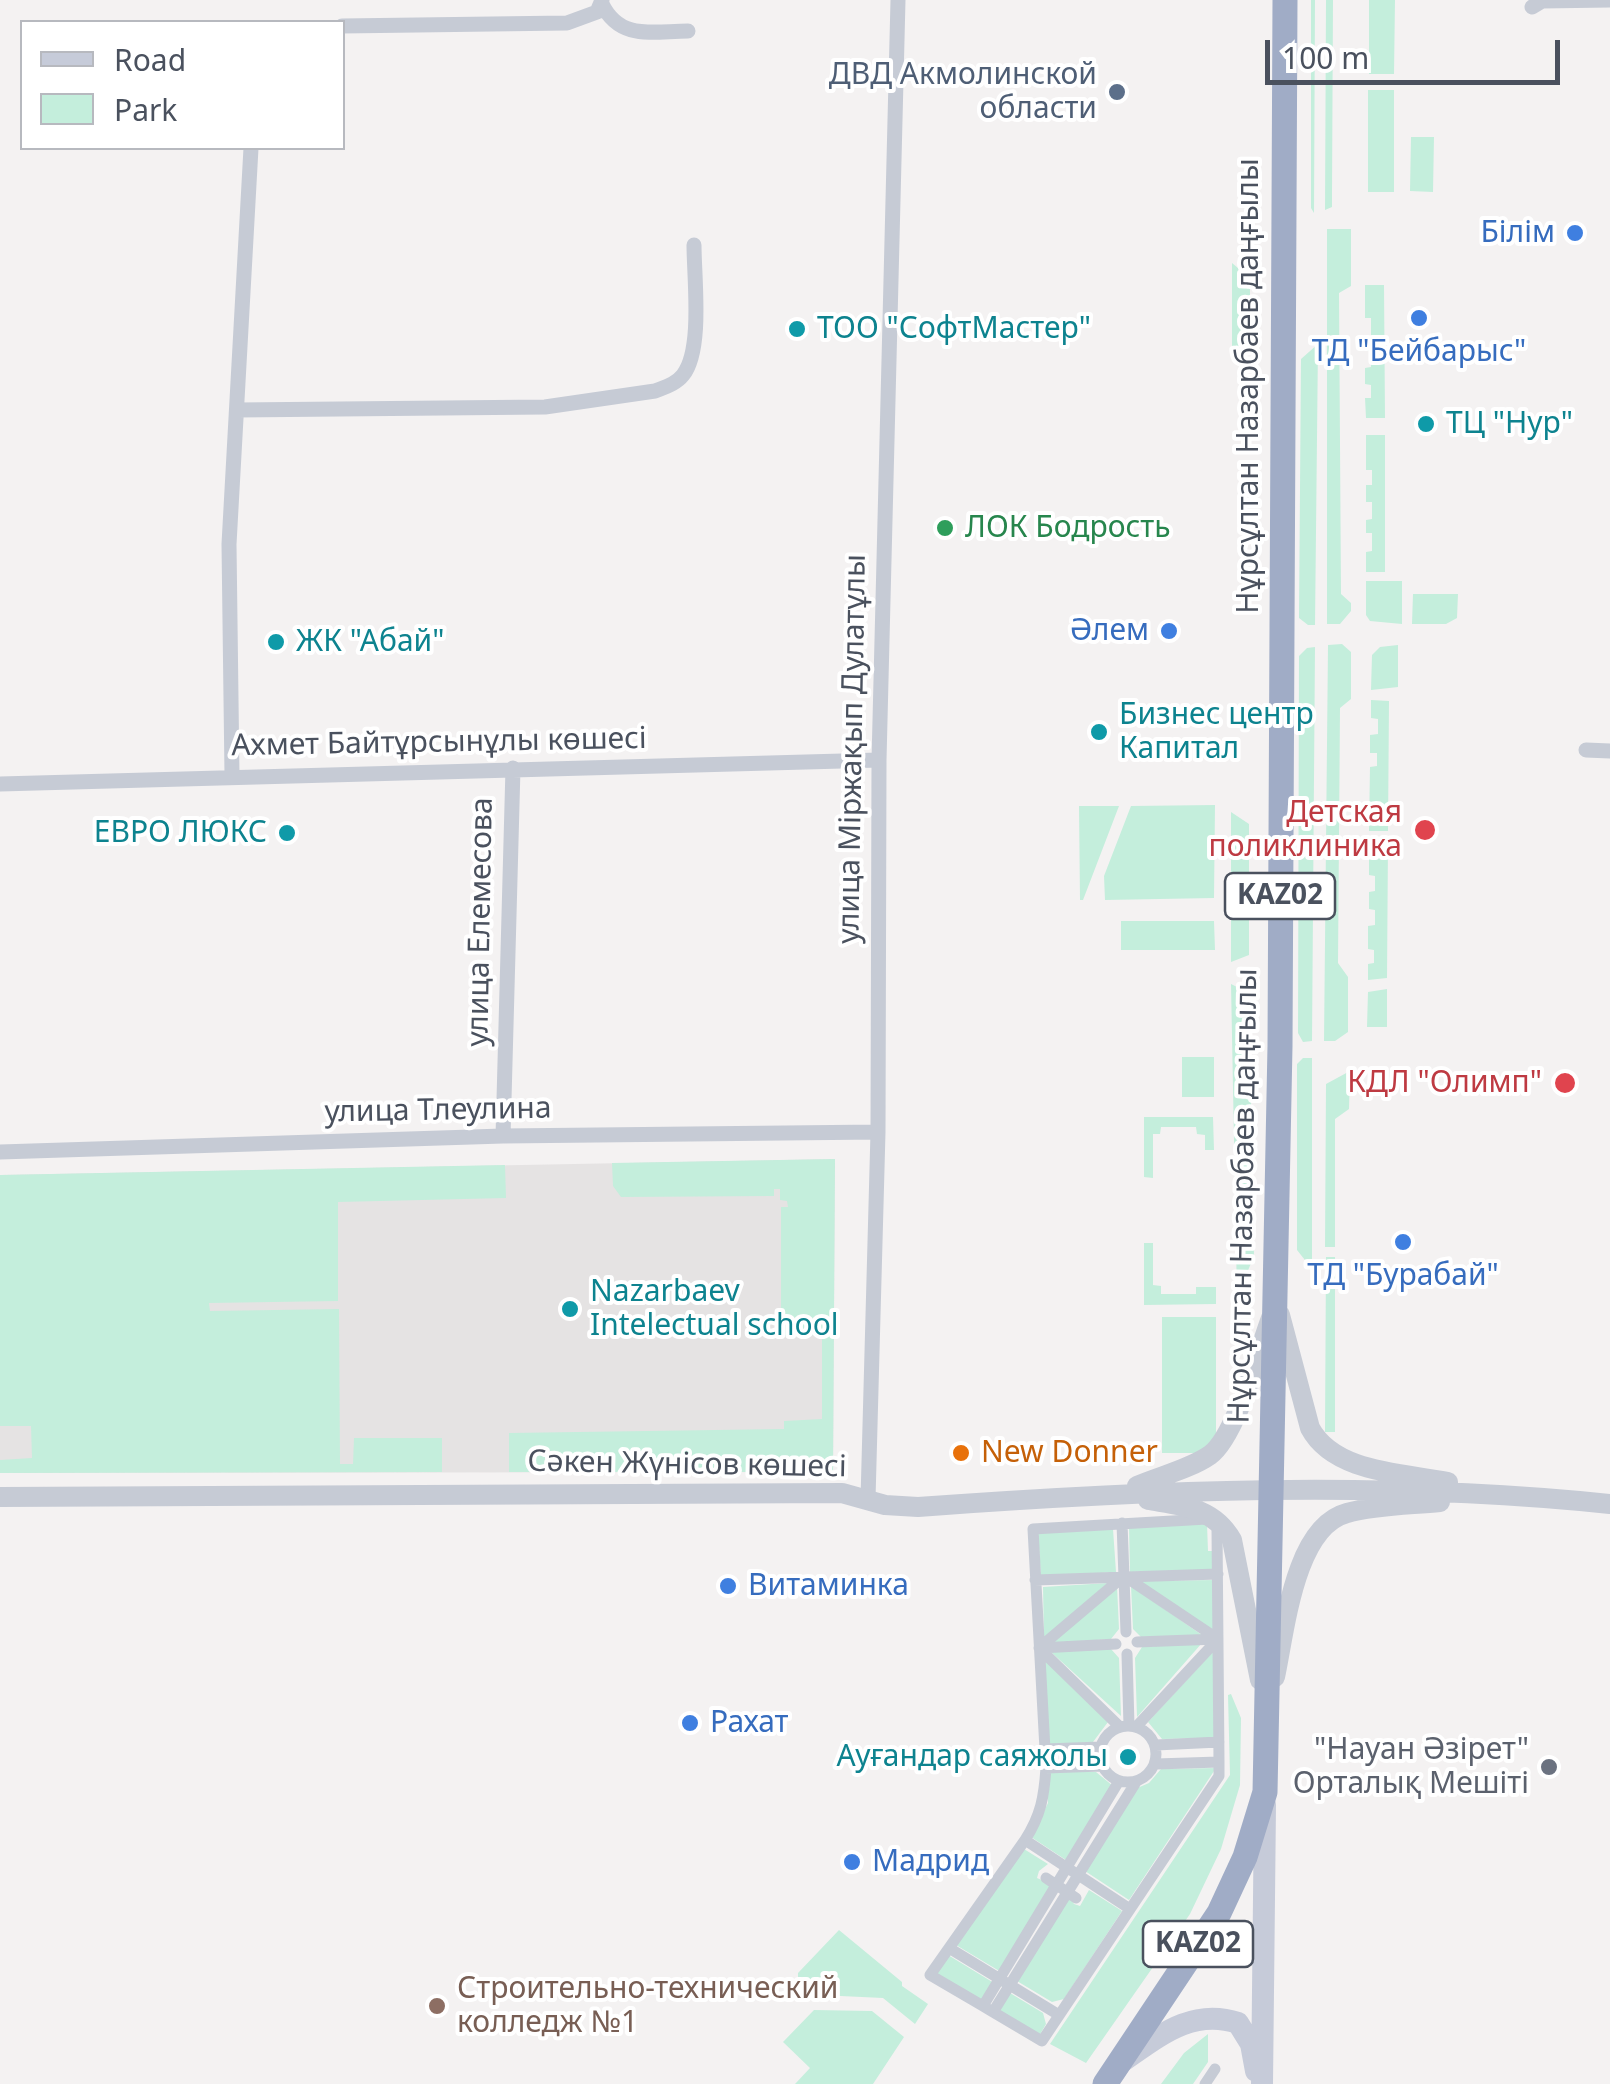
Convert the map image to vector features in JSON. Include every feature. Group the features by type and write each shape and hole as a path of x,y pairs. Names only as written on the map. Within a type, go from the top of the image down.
{"highway":[{"name":"Нұрсұлтан Назарбаев даңғылы","path":"1265,1792 1276,1304 1284,0"},
{"name":"KАZ02","path":"1111,2075 1226,1900 1245,1857 1265,1792"}],"main road":[{"path":"1260,2084 1265,1792"},
{"path":"1111,2075 1168,2030 1197,2019 1225,2018 1238,2023 1245,2032 1260,2084"}],"street":[{"name":"улица Міржақып Дулатұлы","path":"868,1498 878,1132 878,760 898,0"},
{"path":"1532,6 1542,2 1610,0"},
{"path":"345,26 553,24 597,12 602,2"},
{"path":"602,2 612,22 627,31 688,32"},
{"path":"232,776 229,544 250,150"},
{"path":"237,410 545,406 655,391 672,385 684,375 692,357 694,245"},
{"path":"1586,750 1610,751"},
{"name":"Ахмет Байтұрсынұлы көшесі","path":"0,784 878,760"},
{"name":"улица Елемесова","path":"504,1136 513,768"},
{"name":"улица Тлеулина","path":"0,1152 504,1136 878,1132"},
{"path":"1117,1494 1203,1460 1220,1446 1276,1304"},
{"path":"1276,1304 1310,1428 1327,1450 1353,1463 1507,1494"},
{"name":"Сәкен Жүнісов көшесі","path":"0,1497 842,1493 885,1505 918,1508 1117,1494 1272,1490 1507,1494 1610,1504"},
{"path":"1117,1494 1196,1509 1232,1540 1266,1712"},
{"path":"1266,1712 1302,1562 1323,1527 1347,1513 1507,1494"},
{"path":"1122,1523 1216,1524 1219,1776 1042,2041 930,1975 1038,1819 1044,1803 1046,1768 1035,1648 1032,1529 1122,1523"},
{"path":"1122,1523 1126,1632"},
{"path":"1035,1580 1218,1574"},
{"path":"1124,1576 1218,1639"},
{"path":"1035,1648 1124,1576"},
{"path":"1126,1632 1134,1635 1137,1642 1127,1654 1120,1652 1116,1644 1118,1636 1126,1632"},
{"path":"1137,1642 1218,1639"},
{"path":"1102,1766 1101,1746 1105,1738 1128,1726 1218,1639"},
{"path":"1035,1648 1116,1644"},
{"path":"988,2009 1116,1800 1156,1764 1152,1737 1128,1726 1035,1648"},
{"path":"1127,1654 1128,1726"},
{"path":"1156,1745 1219,1742"},
{"path":"1190,1743 1191,1763"},
{"path":"1045,1750 1101,1746"},
{"path":"1075,1748 1076,1766"},
{"path":"1156,1764 1219,1762"},
{"path":"1046,1768 1102,1766 1120,1781 1136,1782"},
{"path":"1116,1800 1120,1781"},
{"path":"1024,1840 1130,1909"},
{"path":"1054,1859 1062,1888"},
{"path":"1062,1888 1091,1884"},
{"path":"949,1948 1060,2015"},
{"path":"1204,2084 1215,2069 1215,2084"}],"shaded area":[{"path":"835,1159 833,1472 0,1473 0,1175"}],"green space":[{"path":"1311,0 1315,0 1314,213 1311,208"},
{"path":"1326,0 1333,0 1332,207 1325,210"},
{"path":"1369,0 1395,0 1394,74 1369,74"},
{"path":"1368,90 1394,90 1394,192 1368,192"},
{"path":"1411,137 1434,137 1433,192 1410,191"},
{"path":"1327,229 1351,229 1351,286 1339,293 1341,594 1351,603 1351,611 1340,624 1327,624"},
{"path":"1232,263 1250,278 1250,346 1232,346"},
{"path":"1365,285 1384,285 1385,418 1366,418 1365,398 1371,398 1371,385 1365,384 1365,368 1371,367 1371,351 1365,351 1365,338 1371,337 1371,318 1365,318"},
{"path":"1318,344 1315,625 1308,625 1299,618 1301,359"},
{"path":"1366,435 1385,435 1385,572 1366,572 1366,552 1372,551 1372,533 1366,533 1366,520 1372,519 1372,502 1366,502 1366,485 1372,485 1372,470 1366,470"},
{"path":"1366,581 1402,581 1402,624 1370,621 1366,615"},
{"path":"1413,594 1458,594 1457,618 1446,624 1412,624"},
{"path":"1342,644 1351,652 1351,699 1340,708 1338,963 1348,977 1348,1032 1335,1041 1324,1041 1328,645"},
{"path":"1398,645 1398,687 1371,690 1372,655 1380,647"},
{"path":"1315,647 1312,1041 1303,1042 1298,1033 1299,656 1307,648"},
{"path":"1371,700 1389,701 1388,831 1369,831 1370,767 1377,766 1377,753 1370,753 1370,735 1378,734 1378,719 1371,718"},
{"path":"1215,805 1214,898 1105,900 1104,876 1131,806"},
{"path":"1079,806 1119,806 1083,900 1080,900"},
{"path":"1231,812 1249,824 1249,955 1231,962"},
{"path":"1369,843 1388,843 1387,978 1368,980 1368,964 1374,963 1374,950 1368,949 1368,926 1375,925 1375,910 1369,909 1369,892 1375,891 1375,876 1369,875"},
{"path":"1121,921 1214,921 1215,950 1121,950"},
{"path":"1231,984 1249,993 1254,1256 1237,1297"},
{"path":"1387,989 1387,1027 1367,1027 1368,992"},
{"path":"1182,1057 1214,1057 1214,1097 1182,1097"},
{"path":"1303,1058 1312,1058 1312,1269 1297,1250 1297,1064"},
{"path":"1350,1071 1349,1109 1335,1119 1335,1247 1325,1247 1326,1084"},
{"path":"1144,1117 1213,1117 1214,1150 1205,1150 1205,1135 1197,1134 1196,1127 1161,1127 1160,1134 1153,1134 1153,1178 1144,1177"},
{"path":"835,1159 833,1472 509,1472 509,1433 784,1429 784,1421 822,1419 822,1335 781,1336 781,1207 788,1207 787,1201 780,1200 780,1189 774,1189 774,1196 621,1197 613,1186 612,1163"},
{"path":"505,1165 506,1198 338,1202 338,1301 209,1303 210,1311 339,1309 340,1464 353,1464 354,1438 442,1438 442,1472 0,1473 0,1460 32,1458 31,1426 0,1426 0,1175"},
{"path":"1144,1243 1153,1243 1153,1285 1161,1286 1161,1294 1196,1294 1196,1287 1216,1287 1216,1304 1144,1305"},
{"path":"1326,1257 1335,1257 1335,1432 1325,1432"},
{"path":"1162,1317 1216,1317 1216,1453 1162,1453"},
{"path":"1207,1524 1208,1551 1214,1551 1215,1570 1130,1572 1129,1526"},
{"path":"1113,1529 1116,1572 1041,1577 1038,1533"},
{"path":"1215,1580 1215,1633 1140,1581"},
{"path":"1108,1583 1044,1639 1043,1587"},
{"path":"1117,1586 1119,1629 1111,1639 1051,1643"},
{"path":"1131,1586 1202,1635 1141,1637 1133,1629"},
{"path":"1202,1643 1137,1717 1135,1658 1142,1647"},
{"path":"1216,1648 1216,1738 1162,1739 1148,1722"},
{"path":"1111,1649 1119,1658 1121,1716 1051,1652"},
{"path":"1045,1660 1108,1722 1093,1742 1048,1745"},
{"path":"1231,1694 1241,1718 1240,1785 1221,1849 1190,1914 1086,2063 1050,2044 1230,1775"},
{"path":"1216,1768 1129,1900 1085,1871 1135,1789 1149,1783 1161,1769"},
{"path":"1048,1772 1096,1772 1113,1786 1069,1862 1031,1837 1048,1803"},
{"path":"1024,1849 1048,1864 1037,1878 1054,1885 1001,1972 956,1945"},
{"path":"1089,1890 1122,1911 1064,1999 1052,2002 1017,1981 1069,1895 1080,1906"},
{"path":"839,1930 928,2004 915,2024 883,1998 798,1994 798,1973"},
{"path":"948,1955 994,1983 982,2002 935,1974"},
{"path":"1010,1993 1043,2013 1046,2024 1039,2036 998,2012"},
{"path":"814,2010 872,2011 904,2037 873,2084 795,2084 810,2068 783,2042"},
{"path":"1208,2034 1208,2062 1193,2084 1161,2084 1184,2053"}],"place":[{"name":"ДВД Акмолинской области","path":"1117,92"},
{"name":"Білім","path":"1575,233"},
{"name":"ТД \"Бейбарыс\"","path":"1419,318"},
{"name":"ТОО \"СофтМастер\"","path":"797,329"},
{"name":"ТЦ \"Нур\"","path":"1426,424"},
{"name":"ЛОК Бодрость","path":"945,528"},
{"name":"Әлем","path":"1169,631"},
{"name":"ЖК \"Абай\"","path":"276,642"},
{"name":"Бизнес центр Капитал","path":"1099,732"},
{"name":"Детская поликлиника","path":"1425,830"},
{"name":"ЕВРО ЛЮКС","path":"287,833"},
{"name":"КДЛ \"Олимп\"","path":"1565,1083"},
{"name":"ТД \"Бурабай\"","path":"1403,1242"},
{"name":"Nazarbaev Intelectual school","path":"570,1309"},
{"name":"New Donner","path":"961,1453"},
{"name":"Витаминка","path":"728,1586"},
{"name":"Рахат","path":"690,1723"},
{"name":"Ауғандар саяжолы","path":"1128,1757"},
{"name":"\"Науан Әзірет\" Орталық Мешіті","path":"1549,1767"},
{"name":"Мадрид","path":"852,1862"},
{"name":"Строительно-технический колледж №1","path":"437,2006"}]}
